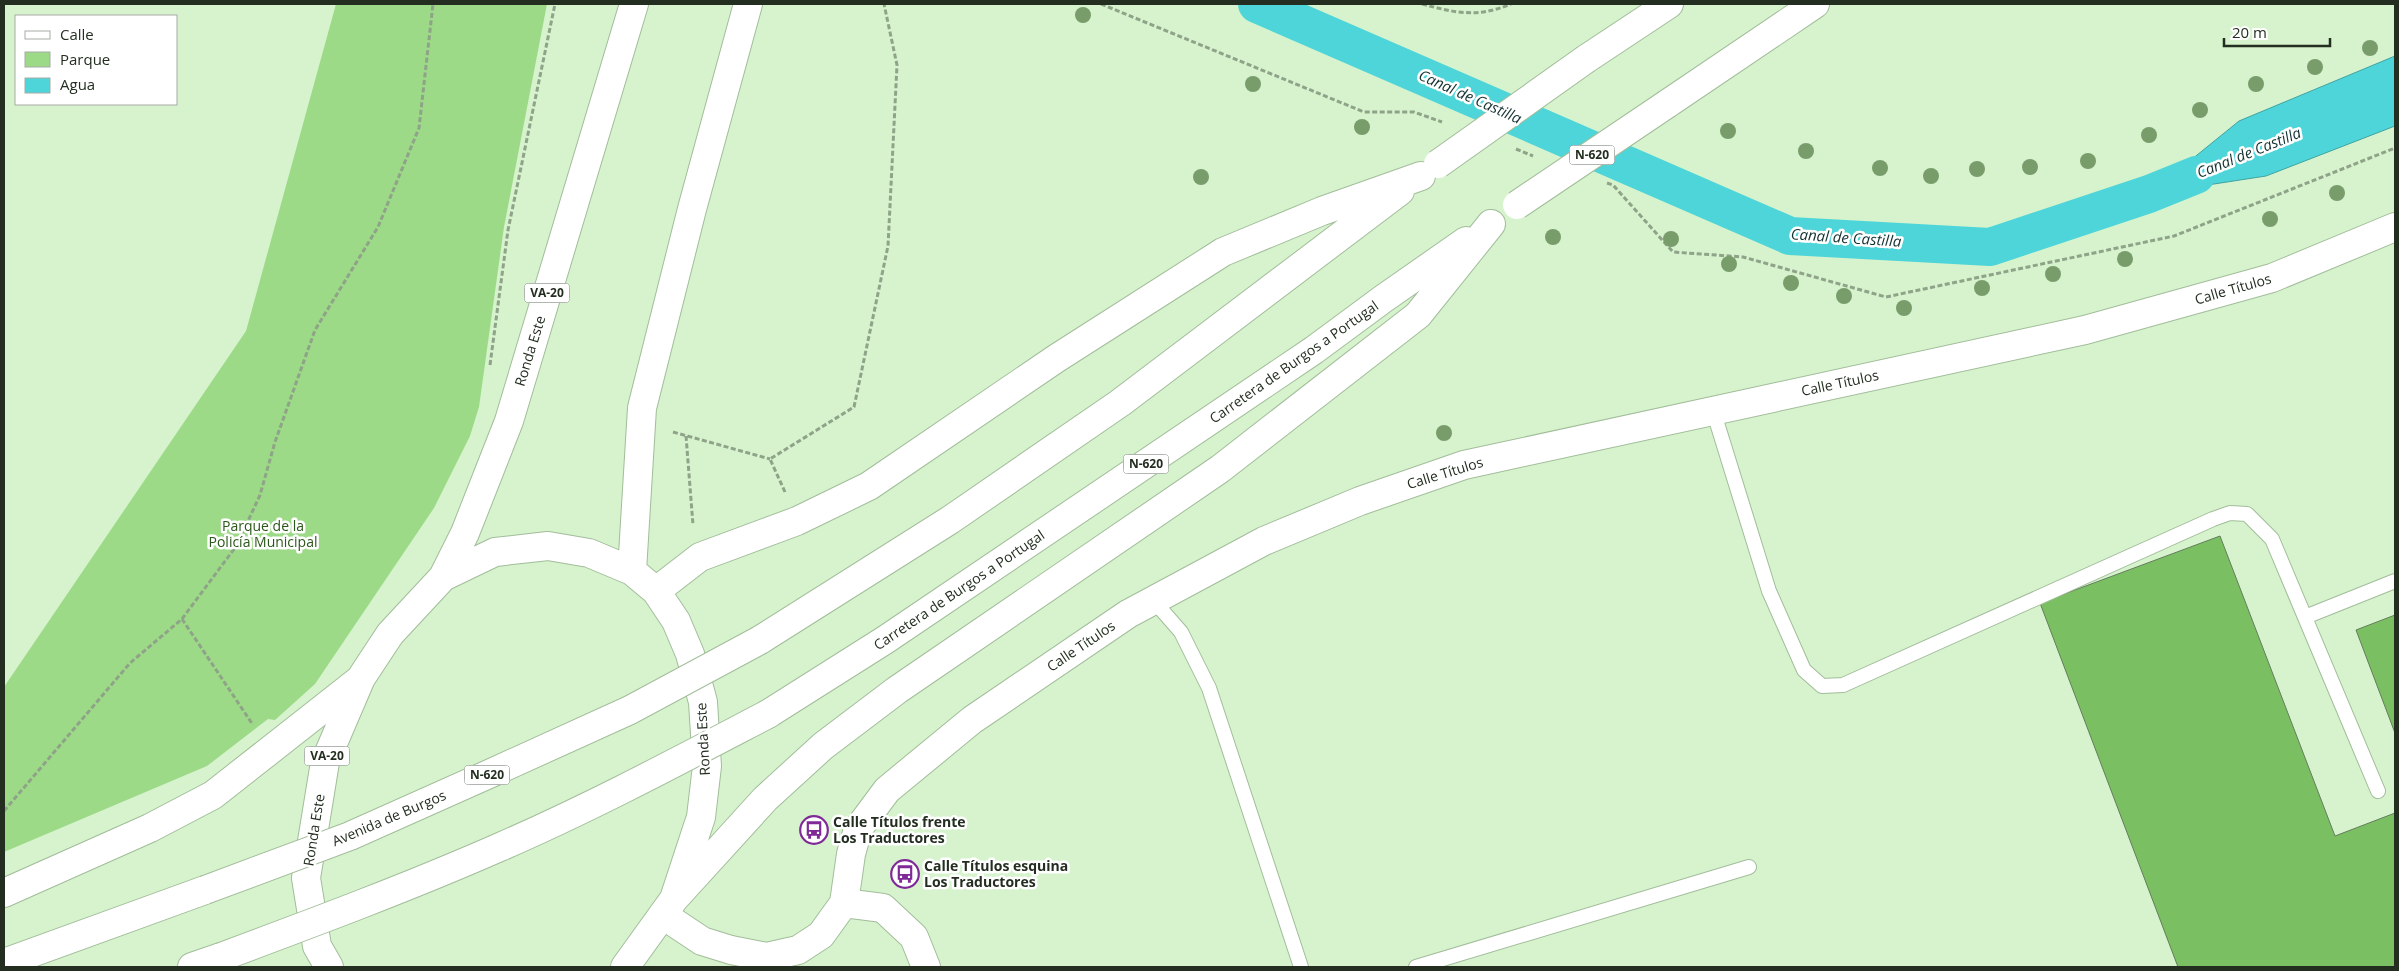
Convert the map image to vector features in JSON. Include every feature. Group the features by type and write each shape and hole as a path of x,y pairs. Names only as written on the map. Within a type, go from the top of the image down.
{"main road":[{"name":"Ronda Este","path":"329,967 317,946 306,878 324,762 361,678 390,634 443,576 465,533 509,421 634,4"},
{"path":"632,571 642,408 692,209 748,4"},
{"name":"N-620","path":"1430,170 1586,59 1669,4"},
{"path":"1763,38 1802,4"},
{"name":"Carretera de Burgos a Portugal","path":"192,967 362,905 501,847 636,783 768,714 885,640 1314,350 1516,205 1816,4"},
{"path":"656,591 700,556 796,521 869,486 1057,358 1223,252 1322,210 1430,170"},
{"name":"Avenida de Burgos","path":"4,963 350,836 630,710 760,640 950,520 1120,403 1430,170"},
{"path":"668,907 765,799 823,746 897,690 1220,470 1418,316 1491,224"},
{"name":"Calle Títulos","path":"668,907 702,941 767,962 798,950 821,936 844,903 851,854 858,829 887,790 972,720 1128,614 1264,542 1360,501 1447,471 1541,448 2085,330 2272,278 2395,228"},
{"name":"Ronda Este","path":"443,576 495,552 548,546 589,553 632,571 656,591 676,622 690,654 703,702 706,757 701,817 668,907 625,967"},
{"path":"4,893 150,828 213,795 361,678"},
{"path":"844,903 883,908 914,937 926,967"}],"lane":[{"path":"1712,410 1769,591 1804,670 1822,686 1843,685 2212,519 2230,513 2247,514 2272,539 2378,791"},
{"path":"2305,617 2395,581"},
{"path":"1153,600 1181,632 1209,688 1301,967"},
{"path":"1416,967 1749,866"}],"path":[{"path":"4,811 130,663 182,620 237,545 260,495 275,442 314,330 378,227 419,128 433,4"},
{"path":"489,371 508,230 555,4"},
{"path":"641,423 770,459 854,408 888,246 897,65 884,4"},
{"path":"1101,4 1364,112 1414,112 1450,125"},
{"path":"1422,4 1461,14 1491,12 1510,4"},
{"path":"1513,148 1540,158"},
{"path":"1604,181 1613,184 1673,252 1743,257 1886,297 2174,236 2395,148"},
{"path":"686,436 694,531"},
{"path":"770,459 796,521"},
{"path":"182,620 241,708"}],"green space":[{"name":"Parque de la Policía Municipal","path":"336,4 547,4 504,227 479,407 470,436 434,508 315,684 275,720 268,719 207,766 4,852 4,687 246,331"}],"water":[{"path":"2395,56 2395,126 2266,176 2149,194 2239,121"}],"building":[{"path":"2220,536 2335,836 2395,813 2395,967 2178,967 2040,603"},
{"path":"2395,615 2395,733 2356,630"}],"waterway":[{"name":"Canal de Castilla","path":"1257,4 1790,236 1990,247 2149,194 2196,175"}],"place":[{"name":"Calle Títulos frente Los Traductores","path":"814,830"},
{"name":"Calle Títulos esquina Los Traductores","path":"905,874"}]}
